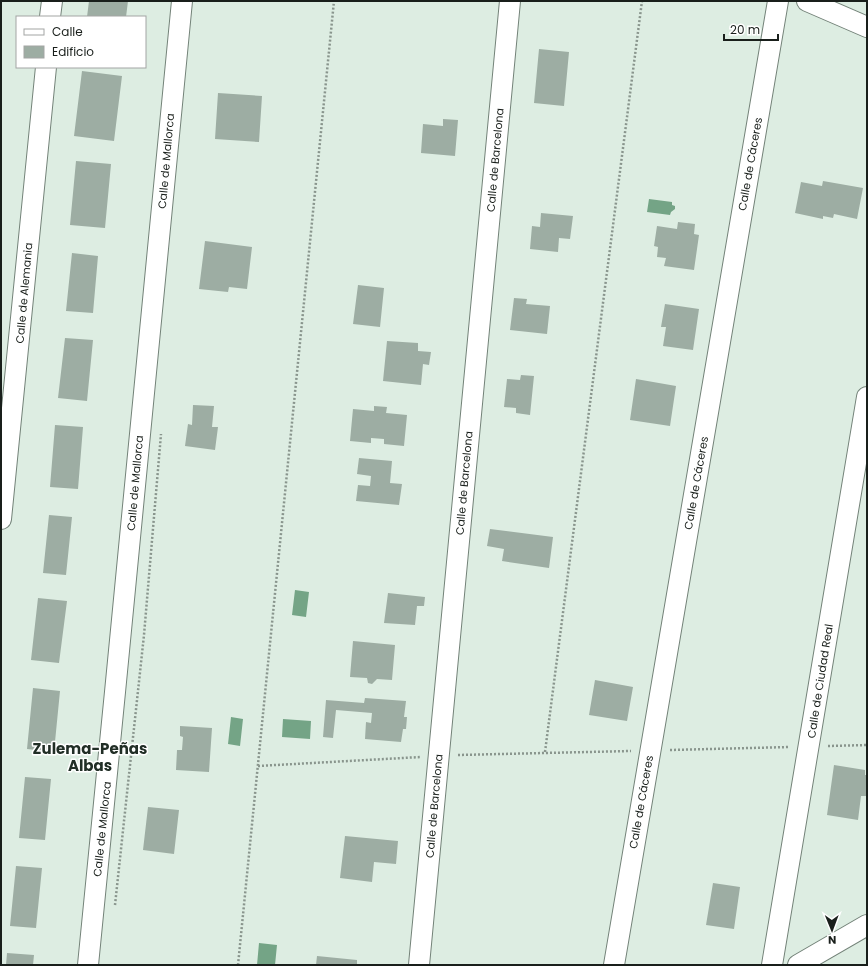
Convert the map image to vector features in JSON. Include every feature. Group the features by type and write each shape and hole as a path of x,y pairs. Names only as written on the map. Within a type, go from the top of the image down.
{"street":[{"path":"50,16 52,1"},
{"name":"Calle de Mallorca","path":"88,965 116,692 182,1"},
{"name":"Calle de Barcelona","path":"418,965 510,1"},
{"name":"Calle de Cáceres","path":"614,965 778,1"},
{"path":"807,1 867,27"},
{"name":"Calle de Alemania","path":"1,519 8,386 46,68"},
{"name":"Calle de Ciudad Real","path":"772,965 802,746 867,397"},
{"path":"798,965 867,925"}],"path":[{"path":"238,965 334,1"},
{"path":"545,752 642,1"},
{"path":"114,912 144,635 161,432"},
{"path":"258,766 438,756 545,752 867,745"}],"shaded area":[{"path":"649,199 672,202 675,209 670,215 647,212"},
{"path":"295,590 309,592 306,617 292,615"},
{"path":"231,717 243,719 240,746 228,744"},
{"path":"283,719 311,721 310,739 282,737"},
{"path":"259,943 277,945 275,965 257,965"}],"building":[{"path":"89,1 128,1 126,16 87,16"},
{"path":"539,49 569,52 564,106 534,103"},
{"path":"82,71 122,76 114,141 74,136"},
{"path":"218,93 262,96 259,142 215,139"},
{"path":"443,119 458,120 455,156 421,153 423,124 443,126"},
{"path":"76,161 111,164 105,228 70,225"},
{"path":"823,181 863,188 857,219 834,214 833,218 823,216 823,219 795,213 801,182 822,186"},
{"path":"541,213 573,216 570,239 559,238 558,252 530,249 532,226 540,227"},
{"path":"678,222 695,224 694,234 699,235 694,270 664,266 666,258 657,257 658,247 654,246 657,226 677,229"},
{"path":"205,241 252,247 247,289 229,287 228,292 199,289"},
{"path":"72,253 98,256 93,313 66,311"},
{"path":"358,285 384,288 380,327 353,324"},
{"path":"514,298 527,299 526,304 550,306 547,334 510,330"},
{"path":"665,304 699,309 693,350 663,346 666,327 661,327"},
{"path":"65,338 93,340 87,401 58,398"},
{"path":"387,341 418,343 418,351 431,352 429,365 423,364 421,385 383,381"},
{"path":"521,375 534,376 530,415 516,413 516,408 504,407 507,379 520,380"},
{"path":"636,379 676,386 670,426 630,420"},
{"path":"193,405 214,406 212,427 218,427 215,450 185,446 188,424 192,425"},
{"path":"374,406 387,407 386,413 407,415 404,446 384,444 384,439 371,438 371,443 350,441 353,409 374,411"},
{"path":"55,425 83,427 78,489 50,487"},
{"path":"359,458 392,461 390,483 402,484 399,505 356,501 358,485 370,486 371,476 357,474"},
{"path":"49,515 72,517 66,575 43,573"},
{"path":"490,529 553,537 549,568 502,561 504,549 487,546"},
{"path":"388,593 425,597 424,606 417,606 415,625 384,623"},
{"path":"38,598 67,601 59,663 31,660"},
{"path":"353,641 395,645 392,680 377,679 372,684 368,683 367,678 350,677"},
{"path":"595,680 633,687 627,721 589,715"},
{"path":"33,688 60,691 54,752 27,749"},
{"path":"365,698 406,701 404,717 407,717 406,729 403,729 401,742 365,739 366,722 371,723 372,713 336,710 333,738 323,737 326,700 364,703"},
{"path":"180,726 212,728 209,772 176,770 177,750 182,750 183,737 180,736"},
{"path":"834,765 865,770 865,775 867,775 867,796 861,796 858,820 827,815"},
{"path":"25,777 51,779 45,840 19,838"},
{"path":"148,807 179,810 174,854 143,850"},
{"path":"345,836 398,841 396,864 374,862 372,882 340,878"},
{"path":"16,866 42,868 36,928 10,926"},
{"path":"713,883 740,887 734,929 706,925"},
{"path":"7,953 34,955 33,965 6,965"},
{"path":"317,956 357,960 357,965 316,965"}],"district":[{"name":"Zulema-Peñas Albas","path":"90,756"}]}
